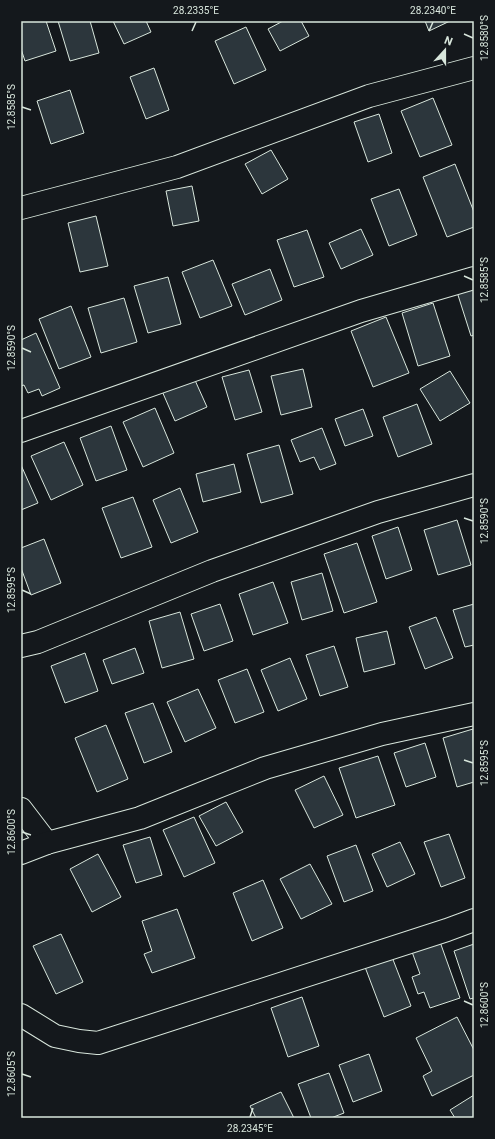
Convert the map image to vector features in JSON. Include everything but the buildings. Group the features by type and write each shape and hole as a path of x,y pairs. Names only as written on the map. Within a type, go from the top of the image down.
{"street":[{"path":"21,208 177,167 369,96 474,68"},
{"path":"21,431 361,311 474,278"},
{"path":"21,646 38,642 212,571 370,515 474,484"},
{"path":"21,853 47,843 140,818 265,768 382,734 474,714"},
{"path":"21,809 47,843"},
{"path":"21,1015 54,1036 98,1043 440,933 474,920"}]}
